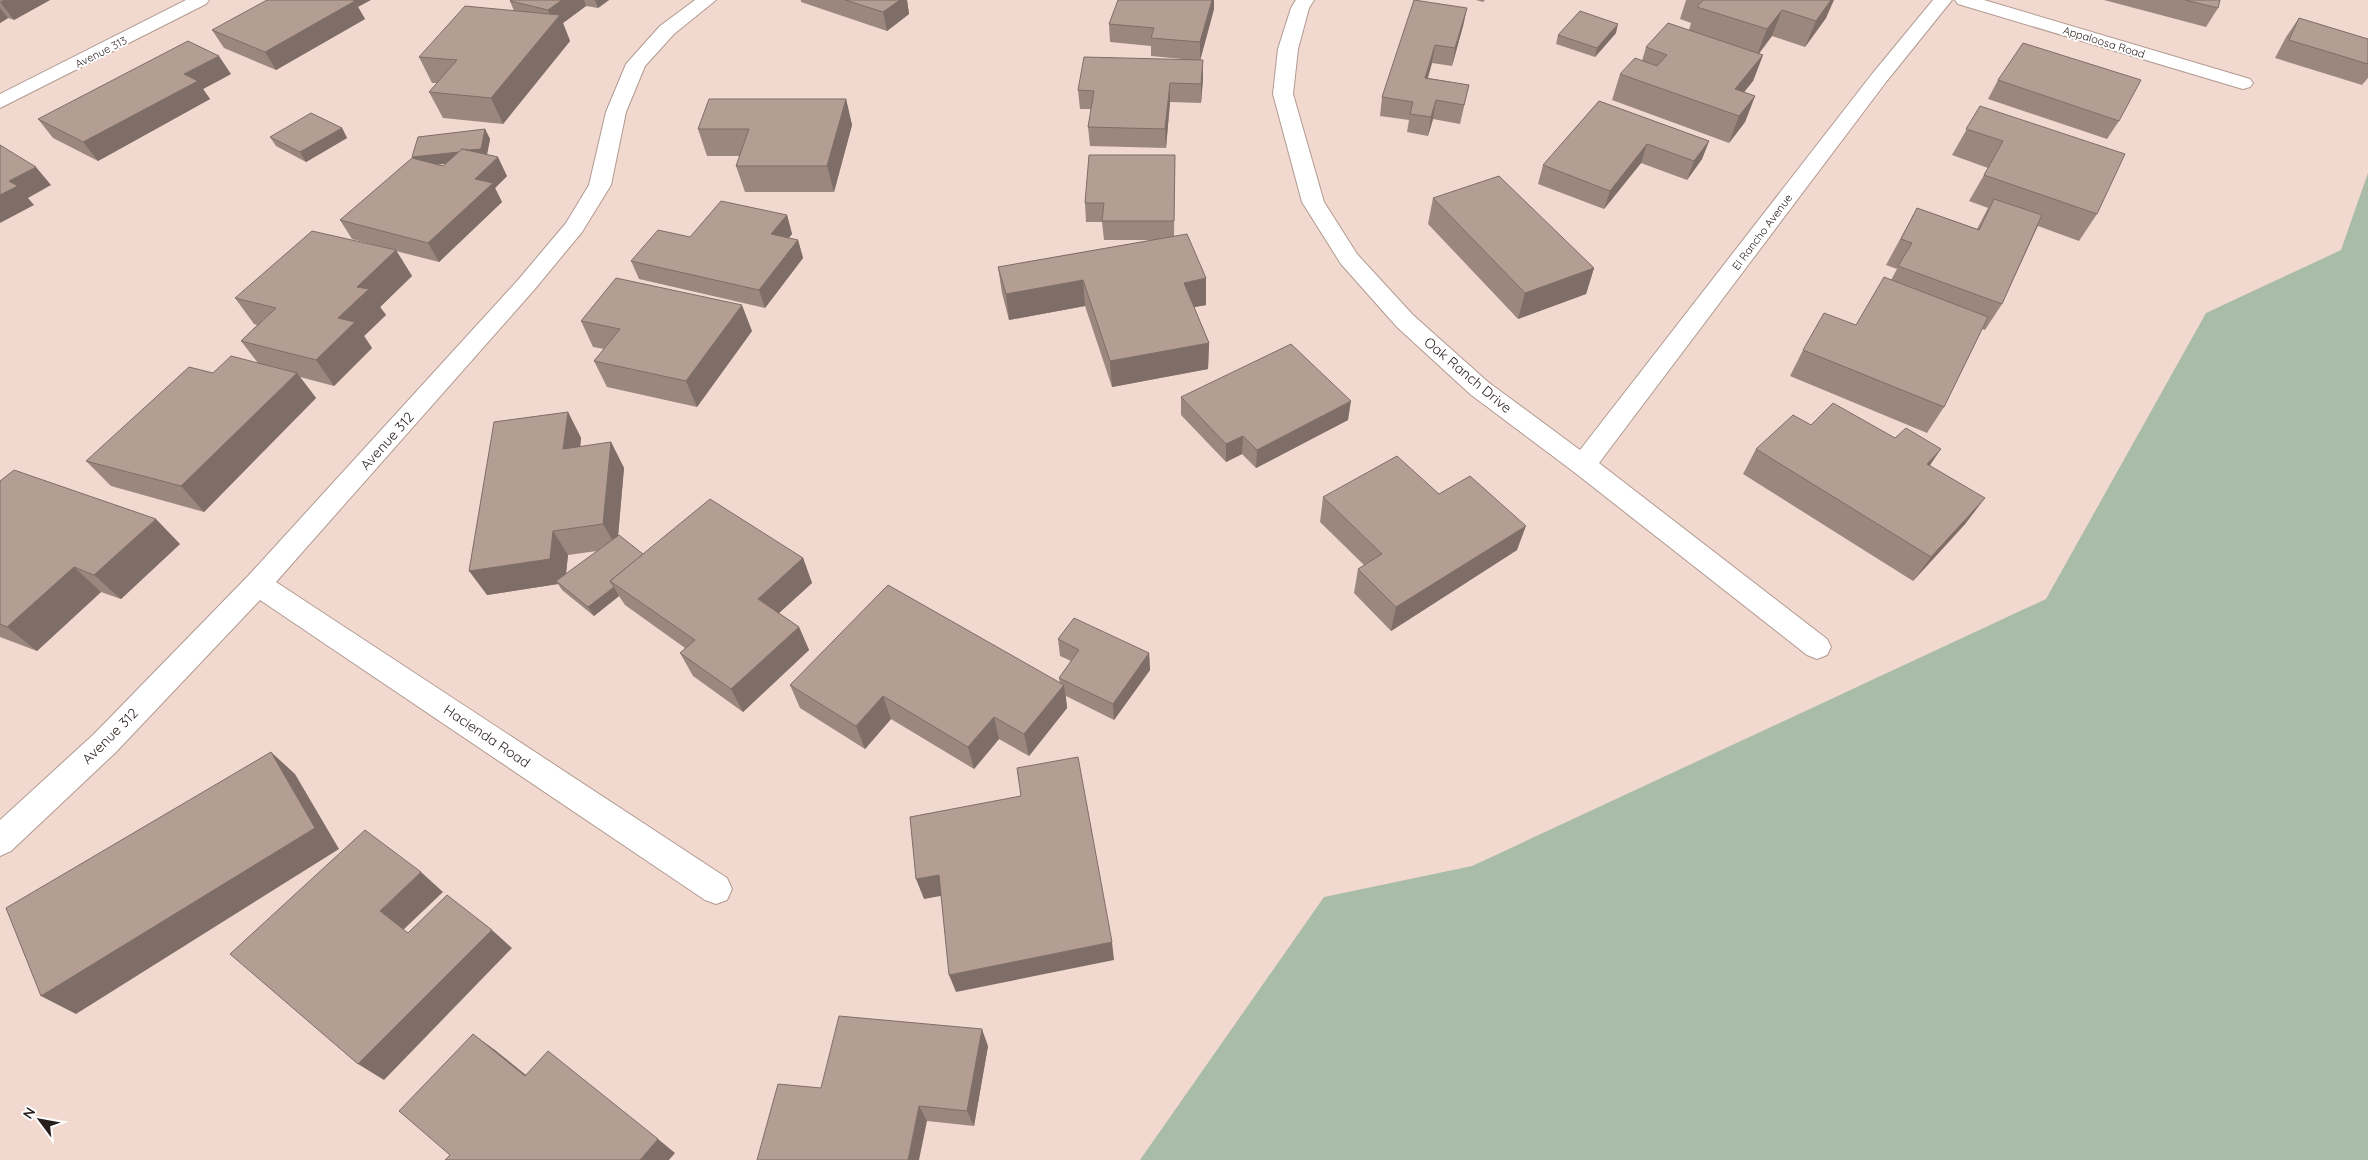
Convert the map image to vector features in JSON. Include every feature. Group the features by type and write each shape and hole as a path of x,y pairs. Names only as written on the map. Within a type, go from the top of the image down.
{"street":[{"name":"Avenue 313","path":"0,102 200,0"},
{"name":"Avenue 312","path":"0,841 104,743 258,584 526,285 574,227 600,185 616,112 636,64 667,30 707,0"},
{"name":"Oak Ranch Drive","path":"1305,0 1300,8 1288,49 1283,94 1313,202 1349,259 1405,321 1479,388 1583,465 1818,647"},
{"name":"El Rancho Avenue","path":"1583,465 1873,86 1943,0"},
{"name":"Appaloosa Road","path":"1964,0 2243,83"},
{"name":"Hacienda Road","path":"258,584 716,889"}],"green space":[{"path":"2368,173 2368,1160 1140,1160 1324,897 1472,866 2046,599 2206,313 2341,250"}],"building":[{"path":"267,0 355,1 265,52 212,30"},
{"path":"511,0 562,0 548,10"},
{"path":"845,0 900,0 883,12"},
{"path":"1118,0 1212,0 1200,42 1151,38 1154,28 1109,24"},
{"path":"1414,0 1467,8 1455,48 1435,45 1425,78 1469,85 1464,105 1436,100 1431,117 1410,114 1413,102 1382,97"},
{"path":"1703,0 1831,0 1816,21 1782,10 1767,29 1697,7"},
{"path":"2185,0 2220,0 2218,8"},
{"path":"465,6 560,15 491,98 429,92 457,60 419,57"},
{"path":"1580,11 1618,24 1597,48 1558,35"},
{"path":"2299,18 2368,39 2368,64 2289,40"},
{"path":"1668,23 1763,55 1735,89 1755,96 1739,116 1620,74 1635,58 1657,66 1667,55 1646,47"},
{"path":"188,41 219,56 184,74 198,81 83,142 38,119"},
{"path":"2023,43 2141,80 2119,121 1998,80"},
{"path":"1084,57 1203,60 1201,84 1170,83 1165,129 1088,127 1094,91 1078,90"},
{"path":"709,99 846,99 827,166 736,166 749,129 698,129"},
{"path":"1599,101 1709,141 1694,161 1647,144 1610,191 1543,165"},
{"path":"1980,106 2125,154 2097,214 1984,175 2003,141 1966,129"},
{"path":"311,113 342,128 300,152 270,137"},
{"path":"485,129 481,149 462,149 459,152 412,157 418,137"},
{"path":"0,145 36,167 9,181 18,186 0,195"},
{"path":"462,149 498,157 475,179 493,183 428,243 340,220 412,158 443,166"},
{"path":"1089,155 1175,155 1174,221 1102,221 1104,203 1085,203"},
{"path":"1499,176 1594,268 1525,293 1433,198"},
{"path":"1994,199 2042,215 2002,304 1898,266 1912,243 1901,239 1917,208 1979,230"},
{"path":"721,201 787,215 771,234 798,240 759,290 631,261 658,230 690,237"},
{"path":"312,231 396,250 357,287 369,289 338,318 355,322 316,360 241,341 276,308 235,298"},
{"path":"1187,234 1206,278 1184,283 1209,343 1110,361 1083,280 1006,294 998,267"},
{"path":"1884,277 1988,317 1944,407 1803,350 1824,313 1856,325"},
{"path":"616,278 742,305 686,381 594,361 620,329 581,321"},
{"path":"1291,344 1351,401 1257,450 1243,436 1226,444 1181,397"},
{"path":"231,356 297,373 181,486 86,461 189,367 213,373"},
{"path":"1833,403 1895,438 1906,428 1941,449 1927,464 1985,498 1931,557 1756,449 1793,415 1811,425"},
{"path":"568,412 563,449 611,442 603,524 553,531 550,559 469,571 494,422"},
{"path":"1397,456 1439,494 1470,476 1526,526 1396,607 1358,569 1382,554 1323,497"},
{"path":"14,470 156,519 94,575 74,567 7,627 0,624 0,481"},
{"path":"710,499 803,558 758,599 799,627 731,689 680,653 695,640 610,581"},
{"path":"619,535 643,554 610,581 614,587 588,607 556,581"},
{"path":"888,585 1064,685 1024,734 994,717 968,747 883,696 856,726 790,685"},
{"path":"1074,618 1149,653 1113,704 1059,678 1079,650 1058,639"},
{"path":"271,752 315,828 41,996 6,908"},
{"path":"1078,757 1112,942 949,975 939,875 916,879 910,817 1021,796 1017,768"},
{"path":"365,830 421,872 380,911 408,933 447,895 492,930 358,1064 230,954"},
{"path":"839,1016 982,1029 967,1111 919,1106 908,1160 757,1160 778,1084 821,1088"},
{"path":"473,1034 525,1076 548,1051 658,1139 640,1160 445,1160 450,1155 399,1111"}]}
